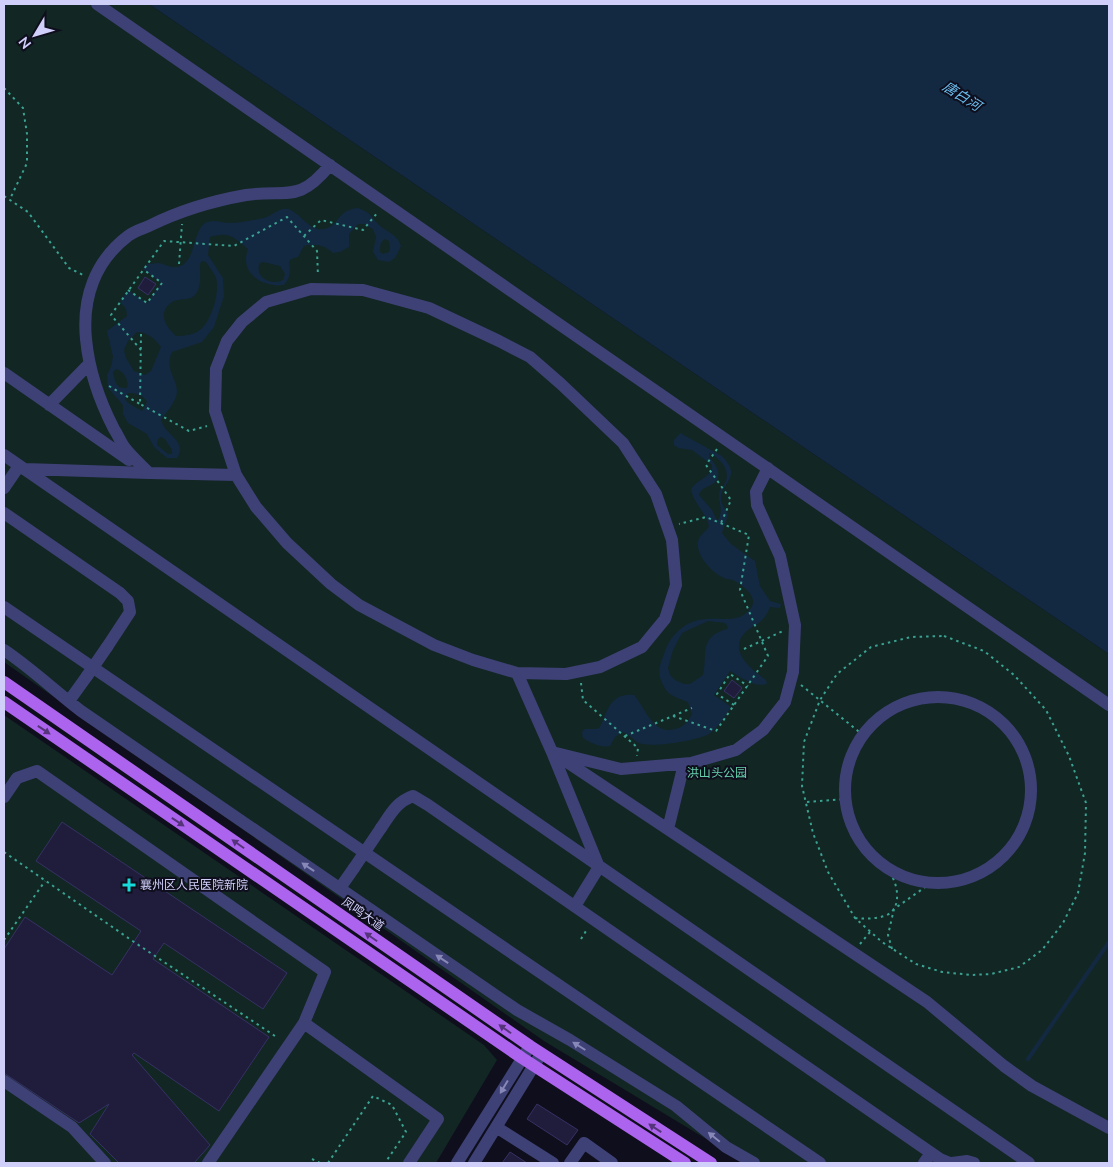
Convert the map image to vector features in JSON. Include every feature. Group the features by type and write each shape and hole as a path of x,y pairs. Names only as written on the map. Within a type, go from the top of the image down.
{"main road":[{"name":"凤鸣大道","path":"4,682 541,1054 711,1163"},
{"path":"4,702 533,1066 685,1163"}],"street":[{"path":"97,4 1109,705"},
{"path":"149,473 124,447 103,407 89,364 84,320 90,288 104,260 129,235 163,218 204,204 247,195 292,193 305,189 322,175 330,165"},
{"path":"311,289 363,290 429,308 530,357 623,443 656,494 672,540 676,585 665,619 642,647 600,667 566,674 517,673 473,660 434,645 359,605 331,584 287,543 256,507 236,476 219,422 215,411 216,369 227,341 242,322 266,302 311,289"},
{"path":"49,405 89,364"},
{"path":"4,373 149,473"},
{"path":"4,455 1029,1163"},
{"path":"22,467 236,476"},
{"path":"4,488 22,467"},
{"path":"552,752 621,769 684,764 736,750 764,730 785,702 792,677 795,626 780,556 757,505 756,492 768,468"},
{"path":"4,513 120,593 128,601 130,612 69,701"},
{"path":"4,607 820,1163"},
{"path":"4,650 23,663 69,701 517,1010 570,1040 676,1106 726,1147 754,1163"},
{"path":"517,673 600,867"},
{"path":"948,697 979,706 1005,725 1023,752 1032,783 1029,815 1015,844 992,867 963,880 931,884 905,877 882,864 862,844 849,817 847,799 845,789 850,760 863,735 886,713 894,709 916,700 948,697"},
{"path":"552,752 927,1002 1004,1066 1032,1086 1109,1128"},
{"path":"668,829 684,764"},
{"path":"4,797 16,778 37,771 325,972 304,1023 208,1163"},
{"path":"340,888 396,806 412,796 428,804 575,906 928,1158 951,1163 967,1161 974,1163"},
{"path":"575,906 600,867"},
{"path":"304,1023 438,1119 409,1163"},
{"path":"457,1163 530,1046"},
{"path":"474,1163 541,1054"},
{"path":"4,1081 72,1128 105,1163"},
{"path":"496,1127 553,1163"},
{"path":"570,1163 584,1143 612,1163"}],"path":[{"path":"4,88 23,108 27,134 27,163 10,199"},
{"path":"4,196 28,212 69,268 94,280"},
{"path":"304,236 321,220 362,230 385,203"},
{"path":"179,264 183,212"},
{"path":"141,350 111,315 164,241 234,246 287,217 317,251 319,290"},
{"path":"128,290 147,303 162,282 143,270"},
{"path":"140,404 141,334"},
{"path":"93,377 189,431 219,422"},
{"path":"721,523 731,500 706,465 724,438"},
{"path":"668,528 706,517 748,535 740,590 768,656 716,731 673,716"},
{"path":"744,649 795,626"},
{"path":"944,636 984,651 1014,675 1046,710 1069,756 1086,803 1085,853 1078,893 1063,923 1042,950 1019,967 991,974 970,975 942,972 921,966 892,949 855,918 828,872 813,833 802,786 804,742 820,700 838,674 871,647 911,637 944,636"},
{"path":"579,671 584,700 638,748 636,768"},
{"path":"734,705 717,694 730,674 748,686"},
{"path":"792,677 863,735"},
{"path":"625,736 692,708"},
{"path":"806,802 847,799"},
{"path":"4,852 288,1045"},
{"path":"882,864 891,874 896,885 897,899 888,935 892,949"},
{"path":"4,940 45,880"},
{"path":"855,918 869,919 888,914 931,884"},
{"path":"328,1163 373,1096 392,1105 406,1132 385,1163"},
{"path":"312,1159 320,1163"}],"green space":[{"name":"洪山头公园","path":"4,4 149,4 1109,654 1109,1163 746,1163 544,1041 4,662"},
{"name":"襄州区人民医院新院","path":"4,715 484,1045 497,1060 436,1163 8,1163 4,1160"}],"water":[{"name":"唐白河","path":"149,4 1109,4 1109,654"},
{"path":"358,208 369,213 379,225 400,242 401,246 395,258 389,262 378,260 373,252 376,237 373,229 364,224 358,224 349,234 349,247 340,252 333,253 320,245 304,246 298,257 291,259 289,262 290,274 284,285 268,284 254,277 250,272 246,258 248,249 239,241 227,235 210,237 208,255 223,278 224,296 214,327 202,342 172,352 170,365 177,391 173,403 161,420 178,442 180,452 177,458 167,458 154,447 147,434 128,423 123,414 123,405 108,388 107,375 113,357 107,331 127,316 126,309 120,302 128,290 147,303 161,283 143,269 147,264 159,263 177,267 183,264 188,260 202,226 210,221 230,223 247,221 264,218 279,210 288,209 314,228 324,229 331,226 344,213","holes":["383,240 389,241 390,248 389,252 383,254 380,252","202,261 206,262 213,272 217,284 212,312 201,329 189,335 176,336 166,323 164,318 165,309 174,301 191,298 195,295 200,284 200,264","263,262 280,266 285,274 283,280 279,282 269,281 261,276 260,263","137,332 151,336 161,347 151,371 145,375 134,371 126,358 124,350 128,341","116,369 124,374 127,379 127,388 120,387 115,382 113,372","128,393 139,395 147,402 142,411 128,403 125,399","161,437 165,439 172,450 172,454 168,454 157,445 158,439"]},
{"path":"680,433 722,456 731,470 729,480 721,494 721,500 728,515 722,533 731,544 755,561 760,586 770,601 781,604 780,608 770,607 764,618 747,631 739,642 741,655 745,661 766,680 767,684 752,683 730,671 714,695 731,707 715,729 703,737 654,745 639,743 623,732 615,737 610,746 600,746 583,738 582,732 585,729 597,729 600,727 611,704 626,695 634,695 651,720 661,728 667,730 675,729 685,724 692,714 688,702 674,697 668,692 660,677 659,670 670,640 686,625 700,620 737,618 747,613 753,604 751,595 745,588 733,580 718,575 701,557 698,541 709,526 694,499 691,489 712,470 712,465 692,450 678,448 674,445 674,440","holes":["709,453 723,464 727,476 719,493 721,512 717,520 712,510 699,495 702,490 718,478 718,471 709,457","708,621 725,623 728,627 718,632 708,642 703,675 690,684 684,684 675,680 670,675 668,668 673,650 682,633"]}],"building":[{"path":"145,277 156,284 148,295 138,288"},
{"path":"732,680 742,688 734,698 724,691"},
{"path":"62,822 287,973 263,1009 164,943 153,959 269,1037 219,1111 134,1053 132,1055 210,1145 194,1163 119,1163 90,1134 109,1104 79,1123 4,1073 4,949 25,917 112,975 141,931 36,861"},
{"path":"537,1104 578,1130 567,1145 527,1119"},
{"path":"510,1152 527,1163 502,1163"}],"waterway":[{"path":"1028,1059 1109,942"}],"place":[{"name":"襄州区人民医院新院","path":"129,885"}]}
